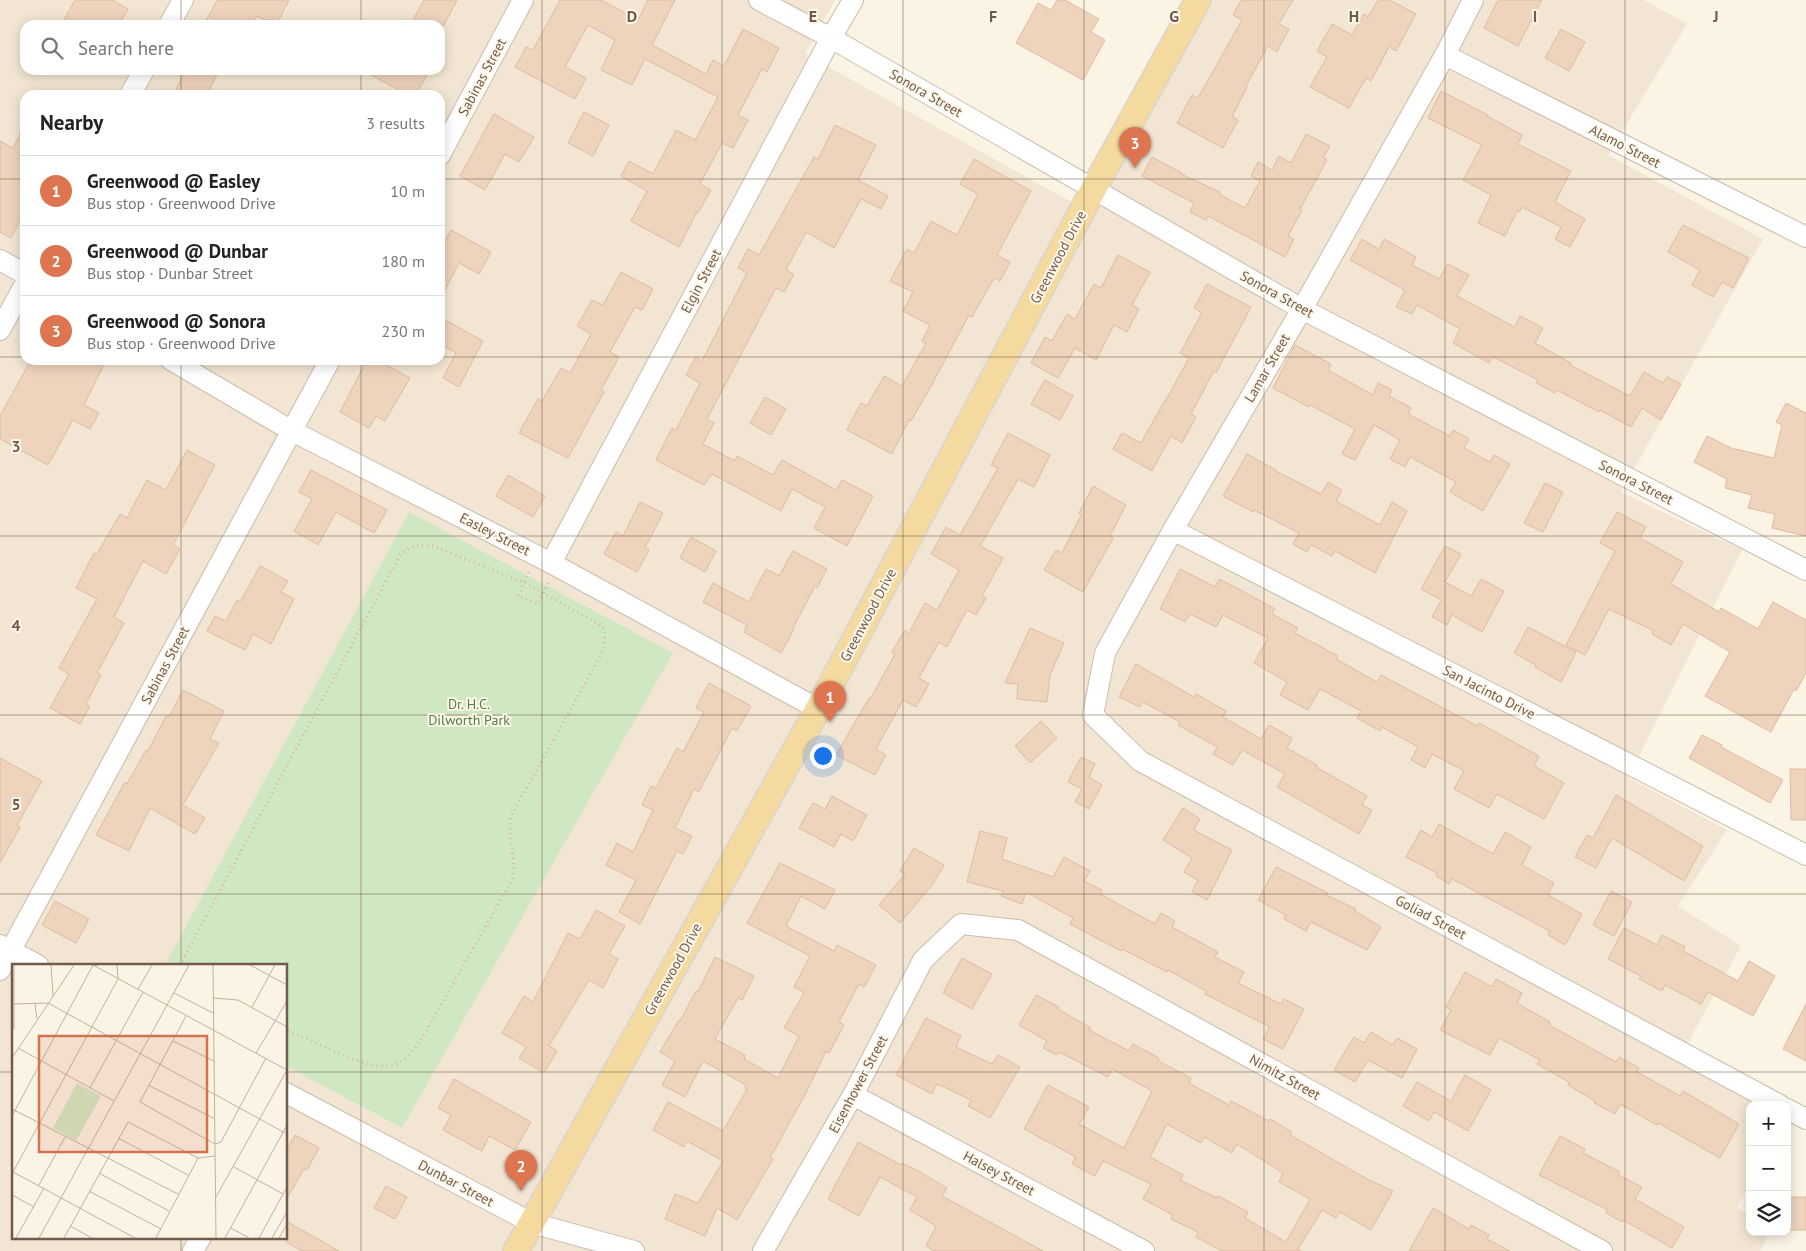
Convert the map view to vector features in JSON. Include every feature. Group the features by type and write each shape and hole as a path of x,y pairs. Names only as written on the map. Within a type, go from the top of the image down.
{"main road":[{"name":"Greenwood Drive","path":"516,1251 818,709 1093,190 1198,0"}],"street":[{"path":"172,20 183,0"},
{"name":"Sabinas Street","path":"445,146 523,0"},
{"name":"Sonora Street","path":"759,0 831,38 1302,309 1806,570"},
{"name":"Elgin Street","path":"551,563 853,0"},
{"name":"Lamar Street","path":"1093,715 1105,653 1173,530 1302,309 1445,55 1473,0"},
{"name":"Alamo Street","path":"1445,55 1806,238"},
{"path":"133,90 141,75"},
{"path":"0,260 20,271"},
{"path":"0,330 20,293"},
{"name":"Easley Street","path":"180,365 292,431 551,563 818,709"},
{"name":"Sabinas Street","path":"0,970 5,948 327,365"},
{"name":"San Jacinto Drive","path":"1173,530 1806,855"},
{"name":"Goliad Street","path":"1093,715 1140,761 1773,1101"},
{"name":"Eisenhower Street","path":"763,1251 853,1095 923,960 961,924"},
{"name":"Nimitz Street","path":"961,924 1018,930 1602,1251"},
{"path":"5,948 36,964"},
{"name":"Dunbar Street","path":"288,1094 532,1223 634,1251"},
{"name":"Halsey Street","path":"853,1095 1144,1251"},
{"path":"1791,1111 1806,1119"},
{"path":"193,1251 200,1238"}],"path":[{"path":"181,964 400,555 408,547 417,545 433,546 525,583 600,626 605,631 603,651 511,816 510,825 514,861 512,880 421,1040 405,1059 395,1065 374,1065 288,1032"},
{"path":"529,572 518,596 538,604 549,583"}],"shaded area":[{"path":"0,0 835,0 805,54 1095,215 1212,0 1644,0 1687,24 1608,155 1763,239 1621,492 1742,550 1628,778 1727,830 1678,906 1741,946 1680,1057 1752,1101 1746,1101 1746,1191 1737,1207 1746,1213 1746,1236 1768,1236 1760,1251 0,1251","holes":["409,512 402,1128 288,1067 288,1238 12,1238 12,964 166,964"]}],"green space":[{"name":"Dr. H.C. Dilworth Park","path":"409,512 673,653 402,1128 288,1067 288,964 166,964"}],"building":[{"path":"75,0 112,0 128,9 122,20 64,20"},
{"path":"217,0 289,0 279,20 265,20 257,16 255,20 207,20"},
{"path":"424,0 457,0 445,23 445,20 413,20"},
{"path":"560,0 601,0 638,20 648,0 675,0 652,45 706,74 713,60 724,66 743,29 779,48 767,72 762,69 738,115 748,120 733,148 722,143 700,184 711,190 679,247 631,221 647,191 621,176 629,161 653,174 676,130 695,140 718,97 645,59 632,85 601,70 615,40 588,25 565,67 586,78 575,99 515,67 526,47 533,50"},
{"path":"1057,0 1065,0 1099,19 1091,32 1105,40 1083,80 1016,43 1038,3 1051,10"},
{"path":"1241,0 1293,0 1279,24 1289,29 1277,52 1268,46 1246,86 1232,117 1238,120 1223,148 1177,123 1192,95 1198,98 1242,20 1233,15"},
{"path":"1378,0 1390,0 1416,14 1396,51 1389,47 1371,81 1366,78 1349,108 1310,87 1327,57 1317,51 1332,24 1352,35 1364,14 1368,17"},
{"path":"1498,0 1542,0 1518,46 1484,28"},
{"path":"1561,29 1585,42 1569,71 1545,58"},
{"path":"183,75 217,75 209,90 176,90"},
{"path":"371,75 427,75 419,90 399,90"},
{"path":"1441,91 1522,135 1518,144 1571,171 1555,202 1585,219 1570,247 1555,239 1561,227 1522,207 1519,212 1517,211 1505,236 1478,223 1491,195 1463,180 1482,145 1428,118"},
{"path":"584,112 609,125 593,156 568,143"},
{"path":"494,114 534,137 519,162 505,154 485,190 460,176"},
{"path":"835,125 876,145 858,180 888,196 881,209 861,199 834,248 806,232 786,270 794,274 784,292 776,288 707,419 714,423 703,444 735,461 737,456 773,475 782,460 836,490 842,480 873,496 847,546 814,528 825,507 792,489 781,511 712,474 704,485 656,460 672,428 676,430 700,383 686,375 696,357 702,361 747,273 738,268 748,249 759,255 814,157 818,159"},
{"path":"1306,134 1330,146 1323,158 1327,160 1300,209 1302,210 1288,236 1294,239 1285,257 1208,216 1206,220 1190,212 1194,203 1142,176 1152,157 1181,174 1220,192 1219,194 1245,208 1260,181 1251,176 1258,162 1272,170 1279,156 1291,163"},
{"path":"20,135 20,221 11,238 0,232 0,141 13,148"},
{"path":"974,159 1031,191 997,255 1010,262 1000,281 994,278 972,317 969,315 930,388 911,421 909,420 892,454 847,430 861,403 867,406 884,376 902,386 926,343 922,341 930,325 903,311 913,292 890,281 907,249 914,253 931,221 957,235 978,194 960,184"},
{"path":"1683,225 1749,258 1733,288 1722,282 1713,297 1692,285 1700,270 1668,252"},
{"path":"451,230 491,252 479,274 459,263 445,290 445,241"},
{"path":"1362,239 1379,249 1384,239 1416,257 1412,265 1439,279 1448,264 1469,275 1457,296 1515,327 1520,316 1543,328 1535,343 1571,363 1570,365 1630,396 1644,372 1663,383 1667,377 1681,384 1661,420 1642,408 1631,427 1557,390 1555,393 1536,383 1538,380 1493,357 1489,363 1453,343 1460,329 1417,305 1412,314 1396,307 1405,290 1350,260"},
{"path":"1118,255 1150,272 1132,305 1139,309 1127,332 1114,325 1096,360 1075,348 1058,378 1031,363 1045,337 1052,341 1067,314 1075,319 1094,284 1101,288"},
{"path":"621,272 653,289 642,310 635,307 610,352 619,357 601,390 604,392 568,458 519,433 538,399 542,401 561,368 570,373 591,334 577,326 592,300 603,305"},
{"path":"1207,284 1251,307 1216,373 1214,371 1191,414 1196,417 1182,443 1171,436 1152,471 1113,449 1122,433 1141,443 1166,400 1189,358 1180,353 1202,313 1194,308"},
{"path":"445,320 483,341 459,387 443,378 456,353 445,347"},
{"path":"1295,345 1331,364 1328,370 1373,395 1378,383 1392,390 1389,396 1411,408 1408,414 1450,436 1453,430 1469,439 1464,448 1490,462 1494,455 1510,464 1483,511 1450,492 1456,482 1410,457 1405,467 1390,459 1400,440 1374,425 1355,460 1342,454 1355,429 1273,388"},
{"path":"28,365 104,365 84,405 99,413 90,429 73,420 48,465 0,439 0,416"},
{"path":"364,365 386,365 410,378 385,421 376,416 369,428 340,412"},
{"path":"1045,380 1073,396 1060,420 1031,404"},
{"path":"765,397 786,409 771,435 750,423"},
{"path":"1786,403 1806,413 1806,536 1772,528 1775,514 1748,508 1752,495 1725,488 1727,479 1694,462 1707,436 1731,448 1774,458 1782,425 1776,422"},
{"path":"1008,433 1050,455 1034,487 1018,479 980,546 1003,558 982,596 986,598 976,615 967,610 947,647 939,642 919,678 929,684 916,707 903,700 876,749 886,755 875,775 836,755 869,698 871,698 895,654 892,652 905,630 909,633 925,603 937,610 959,570 931,554 946,527 960,535 998,468 991,465"},
{"path":"187,450 215,465 173,545 180,549 166,574 143,561 114,617 124,623 97,673 101,675 86,704 90,706 80,724 50,708 69,674 59,668 97,599 76,588 94,553 97,554 120,514 127,518 147,480 166,490"},
{"path":"1247,454 1321,494 1328,482 1342,490 1336,501 1380,525 1392,502 1407,511 1375,573 1335,551 1332,556 1311,545 1307,552 1293,544 1299,533 1223,496"},
{"path":"311,470 387,510 374,533 336,512 318,545 294,531 312,499 299,492"},
{"path":"508,475 545,496 533,517 496,496"},
{"path":"1545,483 1563,492 1543,532 1524,523"},
{"path":"1093,486 1126,505 1110,536 1113,538 1083,592 1044,570 1056,550 1062,553"},
{"path":"640,502 663,513 645,548 649,550 637,572 604,554 616,532 623,536"},
{"path":"1617,512 1646,527 1640,538 1683,562 1671,584 1719,612 1721,608 1758,629 1773,602 1806,620 1806,673 1796,691 1794,689 1771,732 1705,696 1730,652 1683,624 1671,645 1652,634 1654,631 1609,609 1585,655 1566,645 1615,551 1600,543"},
{"path":"691,537 716,551 705,572 680,558"},
{"path":"1445,546 1461,554 1445,582 1471,596 1481,579 1504,591 1482,632 1452,615 1447,625 1432,617 1441,600 1421,589"},
{"path":"793,551 827,569 817,588 815,586 781,653 744,632 747,625 703,602 713,583 749,602 766,569 779,576"},
{"path":"260,566 288,581 281,592 294,599 271,644 253,634 245,650 207,631 215,616 226,621 237,600 240,602"},
{"path":"1180,569 1215,587 1219,579 1237,588 1275,609 1272,614 1298,628 1295,633 1338,656 1336,659 1377,682 1381,675 1477,726 1479,723 1539,756 1534,766 1564,783 1544,819 1497,794 1489,808 1454,789 1464,771 1432,754 1425,768 1411,760 1418,747 1382,727 1380,731 1357,718 1361,711 1320,689 1308,710 1280,695 1287,682 1254,663 1268,638 1223,615 1216,627 1190,614 1185,622 1160,609"},
{"path":"1528,627 1576,652 1561,682 1514,653"},
{"path":"1030,628 1064,643 1050,675 1047,702 1017,699 1018,684 1005,683"},
{"path":"1136,664 1194,697 1196,694 1226,711 1223,717 1261,739 1269,725 1292,738 1287,748 1367,796 1362,805 1372,810 1359,834 1277,787 1285,774 1242,750 1233,765 1213,754 1217,747 1178,725 1180,722 1143,702 1140,707 1119,697"},
{"path":"709,683 751,706 737,731 732,728 699,792 694,789 675,828 692,836 683,854 677,851 640,924 619,912 636,880 606,865 617,843 633,852 653,810 642,805 651,786 656,788 677,748 683,752 704,712 696,708"},
{"path":"183,690 224,711 210,739 219,743 183,805 205,818 195,834 150,808 129,851 96,835 125,782 127,784 146,750 148,751 166,716 169,717"},
{"path":"1041,721 1057,738 1030,763 1015,746"},
{"path":"1702,735 1783,780 1770,803 1689,758"},
{"path":"1081,757 1095,764 1089,777 1102,785 1089,809 1075,802 1082,789 1068,782"},
{"path":"0,758 42,781 17,825 20,827 0,863"},
{"path":"1790,769 1806,769 1806,820 1791,820"},
{"path":"1616,795 1703,846 1684,881 1612,838 1596,868 1575,857 1587,835 1593,838"},
{"path":"832,796 867,815 853,841 841,834 834,847 799,828 813,803 825,809"},
{"path":"1183,808 1200,819 1194,830 1232,850 1207,900 1192,892 1198,880 1184,872 1192,858 1163,840"},
{"path":"1439,824 1493,854 1505,832 1531,847 1522,865 1554,883 1548,895 1582,914 1565,945 1548,935 1550,931 1452,879 1449,884 1436,876 1437,873 1406,857 1421,830 1432,837"},
{"path":"980,831 1007,838 1002,859 1053,877 1064,857 1090,871 1084,881 1102,890 1100,894 1155,924 1161,913 1175,921 1172,927 1218,952 1215,957 1244,972 1238,983 1281,1004 1284,999 1304,1009 1283,1049 1263,1039 1270,1027 1205,994 1206,991 1168,970 1167,972 1122,949 1121,951 1070,924 1073,918 1026,892 1022,904 1001,896 1003,891 967,882"},
{"path":"914,848 944,865 933,884 900,923 879,905 905,874 900,871"},
{"path":"780,863 835,890 825,909 801,896 786,926 834,951 837,945 876,965 864,987 859,984 839,1022 844,1025 829,1053 826,1051 806,1093 770,1158 773,1159 737,1220 717,1208 705,1236 665,1219 675,1194 698,1203 723,1161 687,1141 684,1147 653,1130 668,1102 723,1131 747,1089 745,1088 746,1085 703,1061 685,1097 662,1085 675,1061 660,1052 696,991 698,992 715,957 754,976 742,1000 738,998 715,1039 745,1055 744,1059 778,1078 799,1036 784,1028 804,993 794,987 810,956 747,923"},
{"path":"1276,867 1328,893 1326,895 1356,909 1355,911 1381,927 1367,950 1311,922 1306,931 1284,919 1286,915 1258,900"},
{"path":"1611,891 1632,902 1614,936 1593,925"},
{"path":"55,901 89,919 76,943 42,925"},
{"path":"596,910 625,926 609,954 618,959 603,988 589,980 549,1046 557,1051 544,1073 519,1058 526,1047 502,1033 524,996 533,1002 568,933 580,939"},
{"path":"1624,928 1657,945 1662,935 1685,947 1683,951 1738,981 1749,961 1775,976 1753,1016 1708,992 1701,1004 1665,985 1662,991 1639,979 1641,976 1608,959"},
{"path":"962,958 992,974 972,1009 943,993"},
{"path":"1465,972 1492,987 1496,979 1522,993 1517,1003 1550,1022 1549,1025 1616,1062 1619,1057 1639,1068 1637,1072 1680,1096 1683,1091 1739,1124 1720,1158 1620,1104 1615,1114 1594,1103 1595,1101 1568,1085 1569,1082 1537,1064 1540,1060 1499,1038 1490,1055 1440,1030 1451,1010 1446,1007"},
{"path":"1036,995 1059,1007 1058,1009 1091,1028 1089,1030 1129,1051 1133,1044 1159,1058 1158,1061 1191,1078 1189,1083 1229,1105 1231,1101 1269,1121 1270,1119 1292,1132 1290,1135 1369,1180 1393,1191 1371,1230 1340,1212 1336,1218 1322,1210 1298,1249 1301,1251 1222,1251 1196,1237 1198,1232 1171,1219 1173,1215 1143,1199 1151,1184 1103,1161 1095,1176 1072,1164 1076,1157 1024,1129 1048,1085 1089,1107 1079,1124 1124,1148 1152,1091 1112,1069 1108,1077 1059,1052 1057,1055 1043,1048 1047,1041 1019,1025","holes":["1167,1124 1201,1143 1204,1137 1232,1153 1237,1144 1283,1173 1279,1182 1310,1199 1286,1242 1245,1218 1248,1212 1218,1196 1217,1198 1180,1180 1183,1175 1150,1157"]},
{"path":"1806,1004 1806,1061 1783,1049"},
{"path":"926,1018 961,1036 956,1047 992,1064 998,1055 1020,1067 990,1118 968,1106 971,1100 937,1084 932,1094 896,1075"},
{"path":"1371,1032 1393,1045 1397,1038 1417,1049 1402,1078 1368,1060 1355,1082 1334,1070 1354,1037 1364,1043"},
{"path":"1465,1075 1491,1090 1468,1131 1434,1112 1429,1121 1403,1106 1417,1082 1451,1101"},
{"path":"454,1079 531,1122 515,1150 489,1136 482,1151 443,1130 451,1115 438,1108"},
{"path":"295,1135 319,1148 307,1170 304,1169 288,1197 288,1147"},
{"path":"1560,1136 1585,1149 1583,1153 1620,1172 1618,1175 1642,1187 1635,1199 1684,1227 1672,1248 1623,1220 1622,1222 1606,1213 1608,1210 1539,1175"},
{"path":"858,1142 901,1165 902,1163 920,1172 947,1188 942,1196 1043,1251 934,1251 926,1246 936,1226 910,1210 917,1197 880,1177 859,1216 828,1199"},
{"path":"386,1186 407,1197 395,1219 374,1208"},
{"path":"1791,1197 1806,1197 1806,1230 1791,1230"},
{"path":"1433,1208 1469,1229 1471,1225 1489,1235 1487,1239 1510,1251 1409,1251"},
{"path":"288,1222 339,1251 302,1251 286,1242 286,1238 288,1238"}],"place":[{"name":"Greenwood @ Sonora","path":"1135,168"},
{"name":"Greenwood @ Easley","path":"830,722"},
{"name":"Greenwood @ Dunbar","path":"521,1191"}]}
